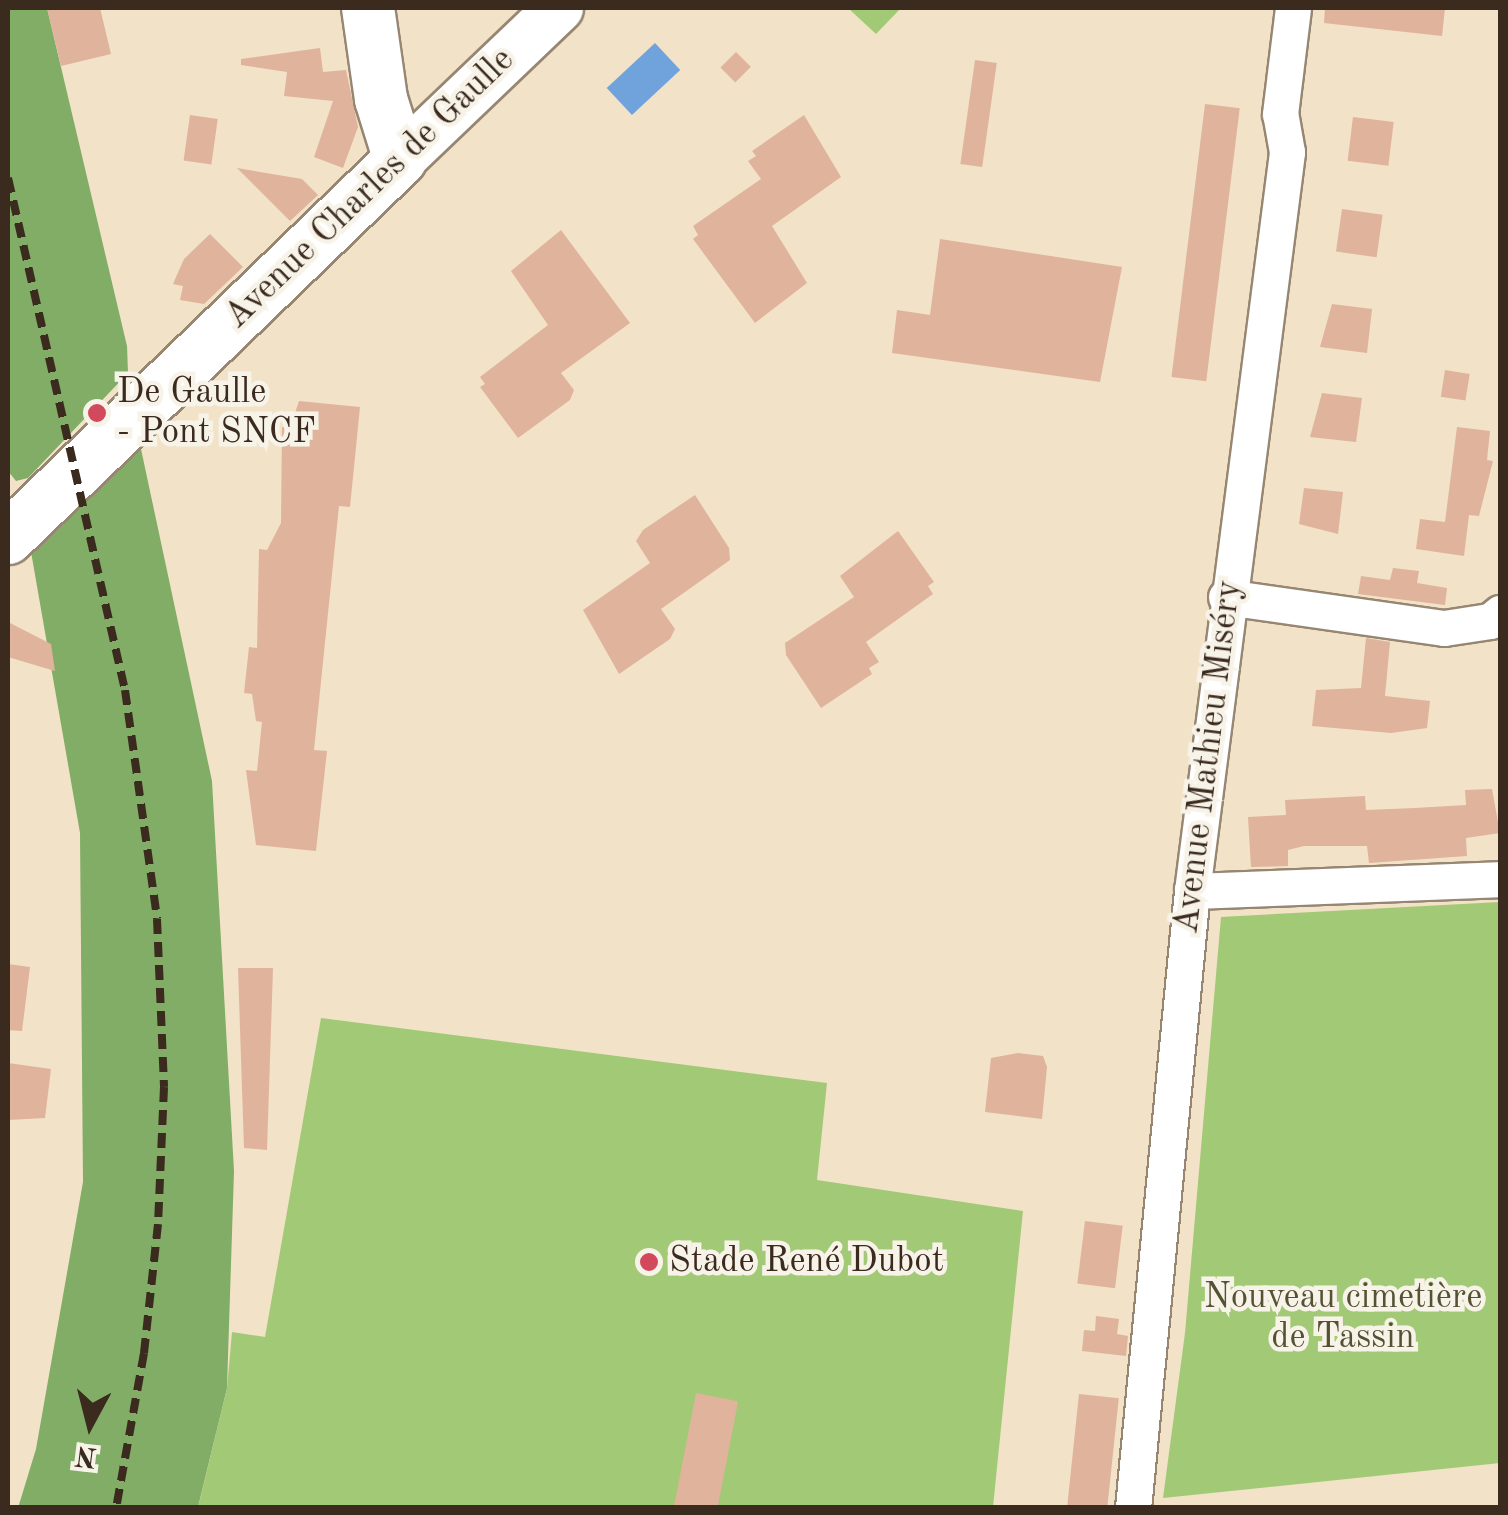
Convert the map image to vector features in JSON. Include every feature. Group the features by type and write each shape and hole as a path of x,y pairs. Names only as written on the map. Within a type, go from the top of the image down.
{"main road":[{"path":"368,8 381,98 400,160"},
{"name":"Avenue Charles de Gaulle","path":"8,538 560,8"}],"street":[{"name":"Avenue Mathieu Miséry","path":"1133,1508 1192,891 1226,597 1247,488 1287,152 1280,114 1293,8"},
{"path":"1226,597 1444,628 1490,621 1500,613"},
{"path":"1192,891 1500,880"}],"green space":[{"path":"8,8 47,8 127,346 128,373 28,478 16,481 8,471"},
{"path":"848,8 901,8 876,34"},
{"path":"141,449 212,781 234,1171 227,1388 198,1507 18,1508 36,1449 83,1182 80,833 30,546"},
{"name":"Nouveau cimetière de Tassin","path":"1500,902 1500,1463 1163,1498 1185,1333 1221,917"},
{"name":"Stade René Dubot","path":"321,1018 827,1083 817,1180 1023,1211 993,1507 198,1508 227,1388 232,1332 265,1337"}],"water":[{"path":"655,43 680,70 632,115 607,88"}],"building":[{"path":"47,8 100,8 111,54 61,66"},
{"path":"1325,8 1445,8 1442,36 1324,23"},
{"path":"320,48 323,72 346,70 358,127 343,168 314,157 333,101 284,96 287,72 241,65 241,59"},
{"path":"736,52 751,67 735,82 720,68"},
{"path":"975,60 997,63 982,167 960,164"},
{"path":"1205,104 1240,108 1206,381 1171,377"},
{"path":"190,115 218,119 211,164 184,161"},
{"path":"804,115 841,177 772,226 807,283 755,323 693,239 698,235 693,226 761,179 748,161 756,156 752,151"},
{"path":"1353,117 1394,122 1388,166 1348,161"},
{"path":"237,168 302,179 318,195 290,221"},
{"path":"1342,209 1383,215 1377,257 1336,252"},
{"path":"561,230 630,323 561,373 574,390 570,400 518,438 480,387 485,384 480,377 548,325 511,271"},
{"path":"210,234 243,267 204,304 180,300 183,286 173,284 184,259"},
{"path":"940,239 1122,267 1100,382 892,353 897,310 930,315"},
{"path":"1332,304 1372,309 1367,353 1320,347"},
{"path":"1445,370 1470,374 1465,401 1441,397"},
{"path":"1322,393 1362,398 1356,442 1310,437"},
{"path":"299,401 360,407 350,507 339,506 314,750 327,751 316,851 256,845 246,770 257,771 262,722 256,721 252,694 244,693 249,647 257,648 259,549 267,550 281,523 282,427 290,428"},
{"path":"1457,427 1490,431 1487,460 1493,461 1479,516 1469,515 1464,556 1416,549 1420,519 1445,522"},
{"path":"1304,488 1343,492 1338,534 1299,524"},
{"path":"695,495 729,548 730,560 661,609 675,629 670,639 619,674 583,610 650,563 636,541 643,530"},
{"path":"898,531 934,582 928,586 933,594 866,642 879,662 869,668 872,674 821,708 786,655 785,643 854,597 840,576"},
{"path":"1393,568 1419,571 1417,583 1447,588 1445,605 1358,594 1361,576 1390,580"},
{"path":"8,622 51,644 55,671 8,657"},
{"path":"1366,638 1390,642 1385,696 1430,701 1427,728 1391,733 1312,726 1316,690 1361,688"},
{"path":"1492,789 1500,833 1466,838 1467,856 1369,863 1367,846 1304,846 1288,850 1288,866 1251,867 1248,817 1286,815 1285,800 1365,796 1366,810 1415,808 1466,805 1465,790"},
{"path":"8,964 30,967 22,1031 8,1030"},
{"path":"238,968 273,968 267,1150 244,1148"},
{"path":"1018,1053 1043,1056 1047,1067 1042,1119 985,1112 991,1058"},
{"path":"8,1063 51,1069 45,1118 8,1120"},
{"path":"1085,1221 1123,1226 1115,1288 1077,1284"},
{"path":"1096,1316 1119,1319 1117,1334 1128,1336 1126,1356 1082,1351 1084,1330 1095,1331"},
{"path":"696,1393 738,1401 717,1508 674,1508"},
{"path":"1079,1394 1119,1398 1107,1508 1067,1507"}],"railway":[{"path":"8,178 125,690 157,919 164,1087 158,1224 144,1353 116,1508"}],"place":[{"name":"De Gaulle - Pont SNCF","path":"97,413"},
{"name":"Stade René Dubot","path":"649,1262"}]}
